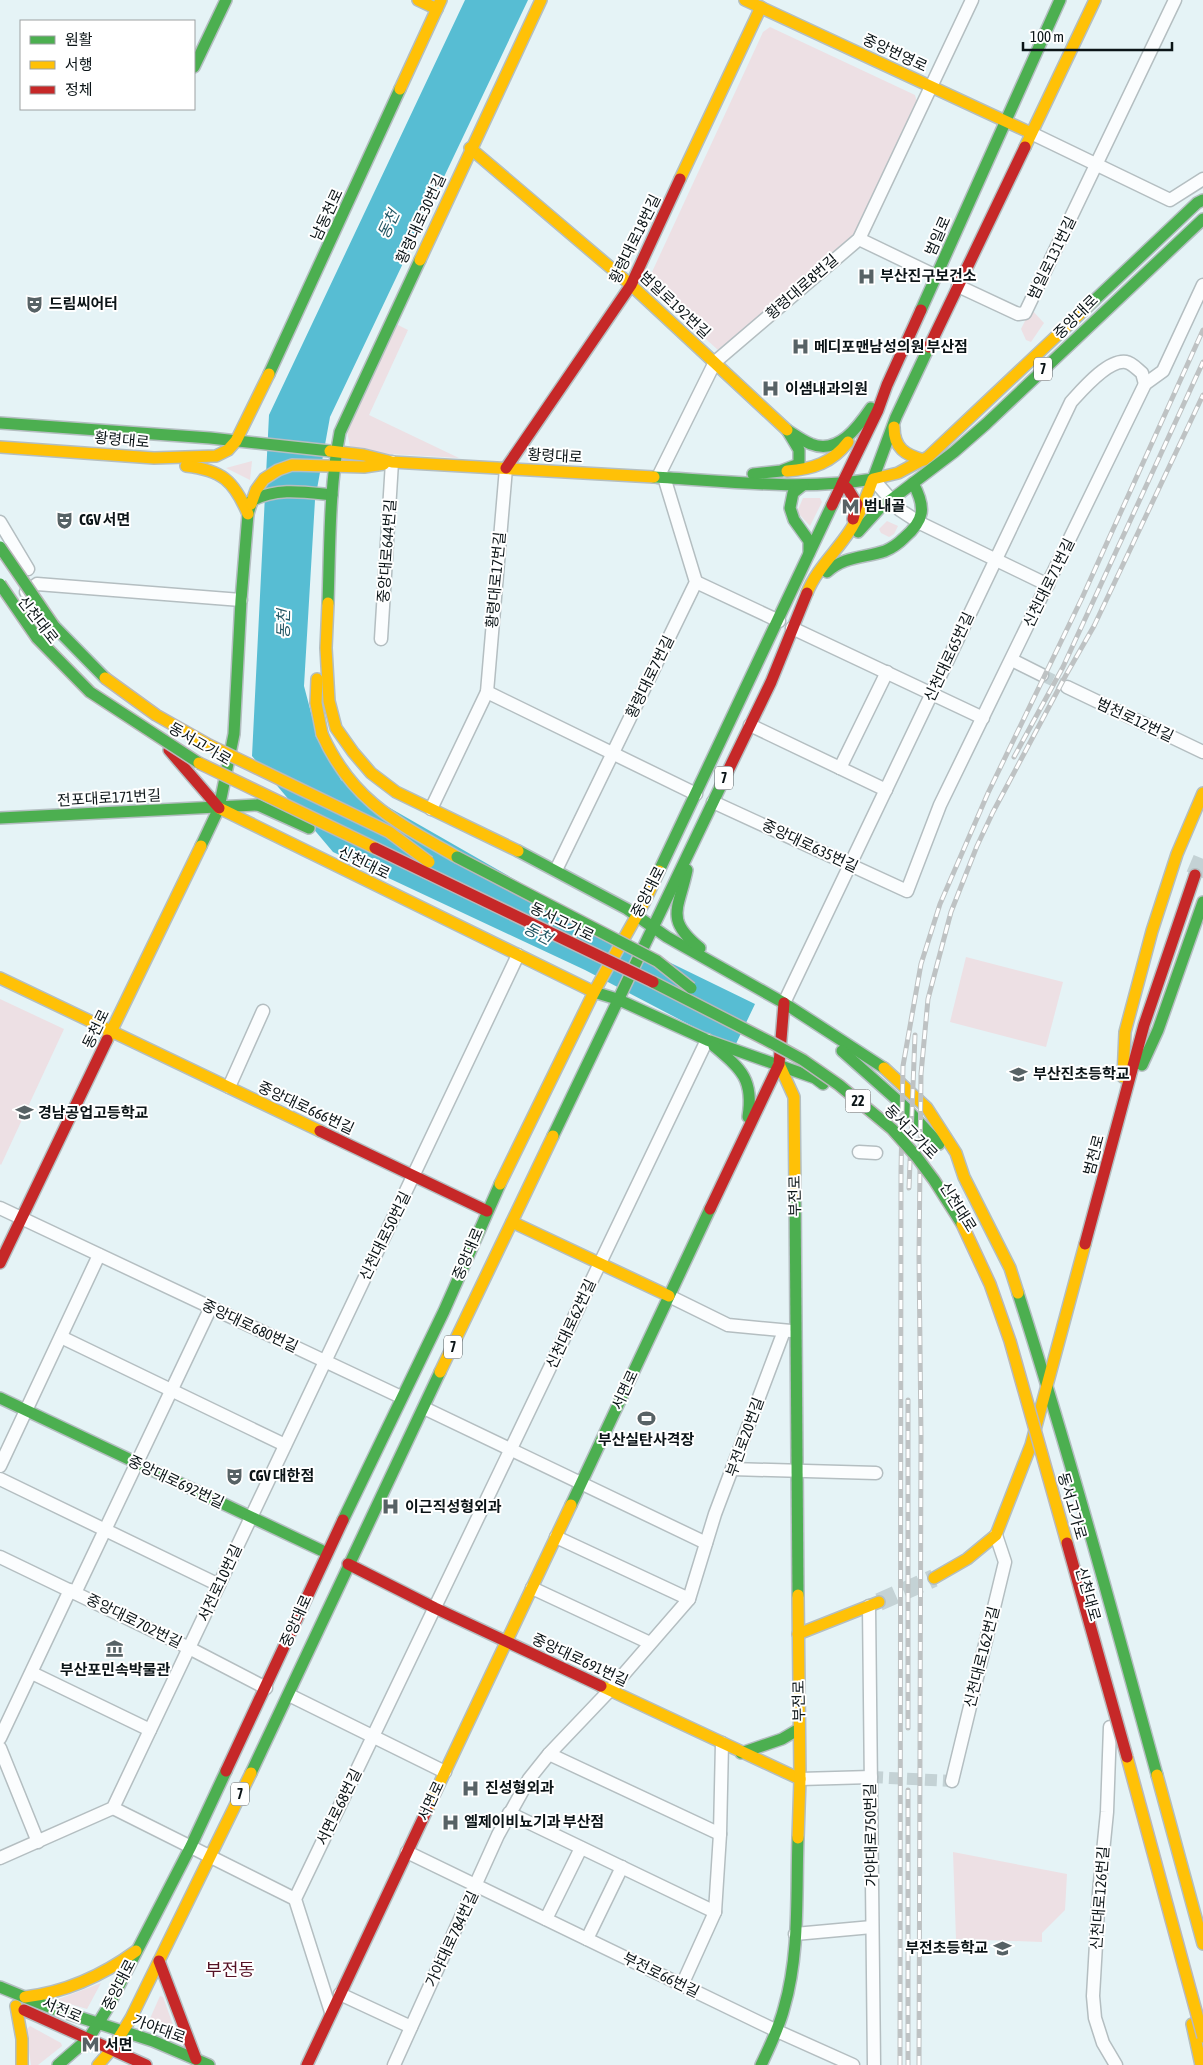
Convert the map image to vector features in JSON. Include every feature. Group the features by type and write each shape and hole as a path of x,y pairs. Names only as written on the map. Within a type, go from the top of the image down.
{"main road":[{"path":"195,65 226,0"},
{"path":"418,0 439,5"},
{"name":"황령대로30번길","path":"336,453 340,432 346,416 541,0"},
{"name":"중앙번영로","path":"745,0 763,4 1032,134"},
{"name":"범일로","path":"842,484 878,410 887,385 1060,0"},
{"path":"873,479 896,417 1095,0"},
{"name":"황령대로18번길","path":"506,468 631,285 763,4"},
{"name":"남동천로","path":"236,442 305,299 439,5"},
{"name":"범일로192번길","path":"470,148 631,285 787,430"},
{"name":"중앙대로","path":"98,2065 123,2032 289,1695 348,1564 424,1408 617,999 689,855 771,682 811,582 849,532 861,511 873,479 898,473 924,460 1056,338 1127,268 1197,203 1203,200"},
{"name":"중앙대로","path":"803,605 867,521 890,500 945,459 1203,219"},
{"path":"806,470 821,466 846,445 887,385"},
{"path":"0,415 41,427"},
{"path":"896,417 893,437 897,447 904,454 924,460"},
{"name":"황령대로","path":"0,423 260,444 364,455 392,462 803,485 842,484 873,479"},
{"path":"787,430 815,446 827,447 839,443 854,431"},
{"path":"781,471 799,464 801,457 799,448 787,430"},
{"name":"황령대로","path":"0,447 154,458 216,456 228,450 236,442"},
{"path":"725,481 737,476 781,471 836,469 846,465 861,447"},
{"path":"0,456 47,449"},
{"path":"328,572 327,495 336,453"},
{"path":"154,458 172,464 203,467 216,471 227,478 236,488 248,514"},
{"path":"334,467 364,467 392,462"},
{"name":"동천로","path":"0,1263 219,808 234,734 241,600 248,514 264,479 278,470 292,465 334,467"},
{"path":"835,563 889,549 920,523 923,508 921,496 913,483"},
{"name":"중앙대로","path":"58,2065 89,2038 191,1846 401,1397 444,1311 487,1211 594,992 637,916 779,621 842,484 848,489 857,504 849,532"},
{"path":"803,485 793,493 790,508 794,520 809,541 809,553"},
{"path":"256,498 277,491 327,495"},
{"path":"0,546 54,626 105,678 156,715 209,745 389,832 429,862"},
{"name":"신천대로","path":"0,558 49,629 101,682 154,718 208,750 258,804"},
{"name":"동서고가로","path":"0,567 45,632 97,686 203,754 695,990 658,961 457,857 374,805 350,782 335,762 322,734 316,703 321,609 328,572"},
{"name":"신천대로","path":"328,572 326,648 329,701 336,728 371,773 396,792 556,870 637,916 728,973 784,1003 875,1078 928,1129 964,1177 1010,1268 1047,1383 1107,1589 1198,1945"},
{"name":"동서고가로","path":"0,584 37,638 90,692 199,763 710,1010 790,1052 833,1079 895,1132 923,1164 952,1205 979,1255 995,1294 1013,1350 1203,2037"},
{"name":"신천대로","path":"0,595 32,640 89,697 170,751 219,808 594,992 617,999 707,1040 815,1078 857,1109 914,1167 949,1219 979,1279 1008,1365 1195,2032 1200,2065"},
{"path":"51,669 84,700 162,751 199,763"},
{"path":"1121,1110 1125,1032 1152,931 1177,854 1203,793"},
{"path":"258,804 833,1079"},
{"name":"전포대로171번길","path":"0,818 219,808 258,804"},
{"path":"1177,854 1184,840 1191,834 1198,832"},
{"path":"689,855 685,880 677,903 676,918 680,929 718,960 728,973"},
{"name":"범천로","path":"996,1535 1031,1445 1144,1025 1195,875"},
{"path":"1121,1110 1158,1030 1203,902"},
{"name":"중앙대로666번길","path":"0,978 487,1211"},
{"path":"779,1064 784,1003"},
{"path":"770,1028 797,1041"},
{"name":"서면로","path":"707,1040 734,1063 749,1082 751,1103 741,1144"},
{"name":"서면로","path":"307,2065 779,1064"},
{"name":"부전로","path":"761,2065 777,2031 785,2006 793,1959 800,1779 797,1471 790,1331 794,1097 779,1064"},
{"name":"동서고가로","path":"961,1197 977,1222 1002,1275 1024,1342 1075,1525"},
{"path":"512,1222 669,1296"},
{"name":"중앙대로692번길","path":"0,1398 327,1554"},
{"path":"934,1578 967,1559 996,1535"},
{"name":"중앙대로691번길","path":"348,1564 435,1608 800,1779"},
{"path":"798,1634 874,1604"},
{"path":"1125,1703 1198,1945"},
{"path":"741,1752 782,1739 799,1729"},
{"path":"22,2065 19,2002 46,1995 116,1967 136,1951"},
{"path":"159,1961 196,2059"},
{"name":"서전로","path":"0,1987 19,2002 112,2049"},
{"name":"서전로","path":"0,1999 19,2002 97,2024"},
{"name":"가야대로","path":"97,2024 146,2038 209,2065"},
{"path":"112,2049 114,2065"},
{"path":"112,2049 146,2065"}],"street":[{"name":"황령대로8번길","path":"661,477 715,362 859,239 972,0"},
{"name":"범일로131번길","path":"958,286 1018,314 1025,313 1175,0"},
{"path":"1032,134 1170,200 1202,181"},
{"path":"859,239 936,276"},
{"name":"신천대로71번길","path":"908,891 940,805 1145,384 1163,371 1203,285"},
{"name":"신천대로65번길","path":"784,1003 1071,402 1096,376 1116,362 1128,362 1142,373 1145,384"},
{"name":"중앙대로644번길","path":"381,639 392,462"},
{"name":"황령대로17번길","path":"431,809 487,692 506,468"},
{"path":"661,477 696,582 779,621"},
{"path":"873,479 890,500 920,523 1048,585"},
{"path":"0,522 37,584"},
{"name":"황령대로7번길","path":"556,870 696,582"},
{"path":"24,593 37,584 241,600"},
{"path":"792,628 983,718"},
{"path":"1012,660 1042,675"},
{"path":"840,768 886,672"},
{"name":"범천로12번길","path":"1067,687 1203,752"},
{"path":"487,692 696,794"},
{"path":"750,725 886,790"},
{"name":"중앙대로635번길","path":"713,802 908,891"},
{"name":"신천대로50번길","path":"251,1517 518,955"},
{"path":"229,1087 263,1011"},
{"name":"신천대로62번길","path":"435,1608 707,1040"},
{"path":"859,1152 876,1153"},
{"name":"중앙대로680번길","path":"0,1208 401,1397"},
{"path":"0,1466 99,1255"},
{"path":"669,1296 728,1325 790,1331"},
{"path":"1,1734 106,1529 211,1307"},
{"name":"부전로20번길","path":"610,1690 689,1599 732,1469 790,1331"},
{"path":"61,1337 285,1445"},
{"path":"424,1408 706,1543"},
{"path":"732,1469 876,1473"},
{"path":"0,1479 219,1585"},
{"name":"서전로10번길","path":"113,1808 251,1517"},
{"name":"신천대로162번길","path":"952,1781 1005,1562 996,1535"},
{"path":"556,1537 689,1599"},
{"name":"중앙대로702번길","path":"0,1557 189,1648 266,1688"},
{"path":"532,1588 650,1643"},
{"name":"가야대로750번길","path":"874,1604 871,1777 874,2065"},
{"name":"서면로68번길","path":"295,1899 435,1608"},
{"path":"32,1673 150,1730"},
{"name":"가야대로784번길","path":"394,2065 509,1813 529,1778 549,1754 610,1690"},
{"path":"289,1695 445,1772"},
{"name":"신천대로126번길","path":"1110,1727 1107,1812 1099,1892 1093,1996 1095,2018 1103,2043 1116,2065"},
{"path":"682,1985 715,1912 720,1834 722,1743"},
{"path":"0,1748 38,1842"},
{"path":"549,1754 720,1834"},
{"path":"800,1779 871,1777"},
{"path":"0,1858 113,1808 295,1899 332,2012"},
{"path":"509,1813 715,1912"},
{"path":"546,1919 581,1848"},
{"name":"부전로66번길","path":"407,1852 849,2064"},
{"path":"587,1939 619,1866"},
{"path":"795,1934 872,1927"},
{"path":"340,1994 412,2027"}],"shaded area":[{"path":"770,27 915,95 918,106 854,238 718,350 646,285 763,32"},
{"path":"1031,309 1044,323 1031,342 1026,340 1021,329"},
{"path":"396,324 408,330 369,415 459,458 372,453 350,446 347,431"},
{"path":"252,461 250,480 226,468"},
{"path":"803,498 820,498 822,502 810,526 797,512"},
{"path":"887,521 898,526 894,534 889,537 881,533 879,529"},
{"path":"966,957 1063,982 1046,1047 950,1022"},
{"path":"0,999 64,1029 1,1165 0,1164"},
{"path":"953,1852 1067,1874 1065,1910 1042,1933 1042,1942 956,1939"},
{"path":"101,1983 87,2009 56,2000"},
{"path":"160,1996 163,1997 177,2036 176,2038 148,2023"},
{"path":"30,2026 61,2043 62,2046 38,2065 31,2065 26,2030"}],"water":[{"name":"동천","path":"465,0 528,0 330,417 315,500 304,686 315,728 341,780 601,929 755,1004 734,1048 585,970 333,852 252,756 269,415"}],"tunnel":[{"path":"1042,675 1067,687"},
{"path":"1195,875 1203,856"},
{"path":"879,1602 934,1578"},
{"path":"871,1777 952,1781"}],"railway":[{"path":"900,2065 901,1171 903,1066 921,964 940,904 988,793 1082,598 1203,330"},
{"path":"1014,757 1063,667 1203,362"},
{"path":"919,2065 921,1437 919,1255 921,1074 928,999 951,912 977,846 993,812 1094,626 1203,395"},
{"path":"909,1188 915,1035"},
{"path":"908,1400 908,1728"},
{"path":"908,1790 908,2065"}],"traffic: fast":[{"path":"195,65 226,0"},
{"path":"921,310 1060,0"},
{"path":"269,374 400,89"},
{"path":"1083,311 1197,203 1203,200"},
{"path":"858,532 879,509 954,452 986,424 1203,219"},
{"path":"328,603 332,496 340,432 420,260"},
{"path":"654,477 791,485 846,483 873,479 896,417 929,347"},
{"path":"753,474 781,471 799,464 799,450 787,430 811,444 830,446 853,431 871,408"},
{"path":"0,423 210,438 330,451"},
{"path":"827,572 847,560 888,550 898,544 911,531 920,519 921,513 920,499 913,483"},
{"path":"803,485 793,493 790,508 794,520 809,541 809,553"},
{"path":"251,501 281,492 332,495"},
{"path":"201,846 219,808 234,734 241,600 248,514 251,504"},
{"path":"659,871 832,505"},
{"path":"0,547 54,626"},
{"path":"0,584 37,638 90,692 199,763"},
{"path":"54,626 105,678"},
{"path":"553,1136 725,777"},
{"path":"0,818 258,805"},
{"path":"258,805 309,828"},
{"path":"518,851 627,909 667,937 784,1003 884,1068"},
{"path":"457,857 657,961 691,988"},
{"path":"687,870 678,904 678,921 689,938 700,948"},
{"path":"1142,1065 1158,1030 1203,902"},
{"path":"653,982 803,1060 839,1085 892,1129 916,1156 962,1224"},
{"path":"594,992 617,999 707,1040 815,1078 823,1084"},
{"path":"714,1046 732,1061 747,1084 749,1093 748,1117"},
{"path":"842,1051 905,1107 939,1144"},
{"path":"343,1520 444,1311 500,1184"},
{"path":"795,1192 798,1595"},
{"path":"571,1505 710,1209"},
{"path":"1018,1293 1073,1473 1157,1775"},
{"path":"251,1773 440,1372"},
{"path":"0,1398 327,1553"},
{"path":"741,1753 782,1739 799,1729"},
{"path":"58,2065 89,2038 107,2009 191,1846 226,1771"},
{"path":"761,2065 782,2015 793,1967 798,1838"},
{"path":"0,1987 54,2009 153,2041 209,2065"}],"traffic: slow":[{"path":"418,0 437,9"},
{"path":"400,89 441,0"},
{"path":"420,260 541,0"},
{"path":"745,0 1031,133"},
{"path":"1025,147 1095,0"},
{"path":"680,179 761,7"},
{"path":"470,148 631,285 787,430"},
{"path":"807,593 821,569 853,526 873,479 898,473 928,457 1083,311"},
{"path":"0,447 154,458 216,456 228,450 236,441 269,374"},
{"path":"894,427 898,445 911,456 924,460"},
{"path":"787,471 805,469 821,464 829,460 848,442"},
{"path":"330,451 364,455 392,462 654,477"},
{"path":"251,504 256,490 264,479 278,470 292,465 364,467 384,464"},
{"path":"186,466 209,471 225,479 232,485 248,514"},
{"path":"328,603 326,648 329,701 336,728 353,752 371,773 396,792 518,851"},
{"path":"105,678 156,715 209,745 389,832 429,862"},
{"path":"317,679 316,703 322,734"},
{"path":"322,734 347,777 378,808 457,857"},
{"path":"199,763 375,848"},
{"path":"1123,1077 1125,1032 1152,931 1177,854 1203,793"},
{"path":"219,808 594,992"},
{"path":"107,1040 201,846"},
{"path":"500,1184 594,992 645,901 659,871"},
{"path":"0,978 320,1131"},
{"path":"779,1064 794,1097 795,1192"},
{"path":"884,1068 927,1108 956,1153 964,1177 1010,1268 1018,1293"},
{"path":"440,1372 553,1136"},
{"path":"512,1222 669,1296"},
{"path":"962,1224 990,1284 1010,1341 1067,1543"},
{"path":"934,1578 967,1559 996,1535 1031,1445 1085,1244"},
{"path":"427,1810 571,1505"},
{"path":"798,1595 800,1779 798,1838"},
{"path":"798,1634 879,1602"},
{"path":"601,1686 800,1779"},
{"path":"1127,1757 1203,2037"},
{"path":"98,2065 112,2049 131,2018 251,1773"},
{"path":"1157,1775 1203,1944"},
{"path":"25,1997 70,1987 110,1968 136,1951"},
{"path":"16,2006 22,2039 22,2065"},
{"path":"1192,2024 1201,2065"}],"traffic: jam":[{"path":"929,347 1025,147"},
{"path":"506,468 631,285 680,179"},
{"path":"842,484 878,410 887,385 921,310"},
{"path":"832,505 842,484 848,489 857,504 853,519"},
{"path":"725,777 771,682 807,593"},
{"path":"169,750 219,808"},
{"path":"375,848 653,982"},
{"path":"1085,1244 1144,1025 1195,875"},
{"path":"710,1209 779,1064 784,1003"},
{"path":"0,1263 107,1040"},
{"path":"320,1131 487,1211"},
{"path":"226,1771 343,1520"},
{"path":"1067,1543 1127,1757"},
{"path":"348,1564 435,1608 601,1686"},
{"path":"307,2065 427,1810"},
{"path":"159,1961 196,2059"},
{"path":"24,2010 146,2065"}],"place":[{"name":"부산진구보건소","path":"866,276"},
{"name":"드림씨어터","path":"35,304"},
{"name":"메디포맨남성의원 부산점","path":"800,347"},
{"name":"이샘내과의원","path":"771,389"},
{"name":"범내골","path":"850,506"},
{"name":"CGV 서면","path":"65,520"},
{"name":"부산진초등학교","path":"1019,1074"},
{"name":"경남공업고등학교","path":"24,1113"},
{"name":"부산실탄사격장","path":"646,1419"},
{"name":"CGV 대한점","path":"235,1476"},
{"name":"이근직성형외과","path":"391,1507"},
{"name":"부산포민속박물관","path":"115,1649"},
{"name":"진성형외과","path":"471,1788"},
{"name":"엘제이비뇨기과 부산점","path":"450,1822"},
{"name":"부전초등학교","path":"1002,1948"},
{"name":"서면","path":"91,2045"}],"district":[{"name":"부전동","path":"230,1970"}]}
